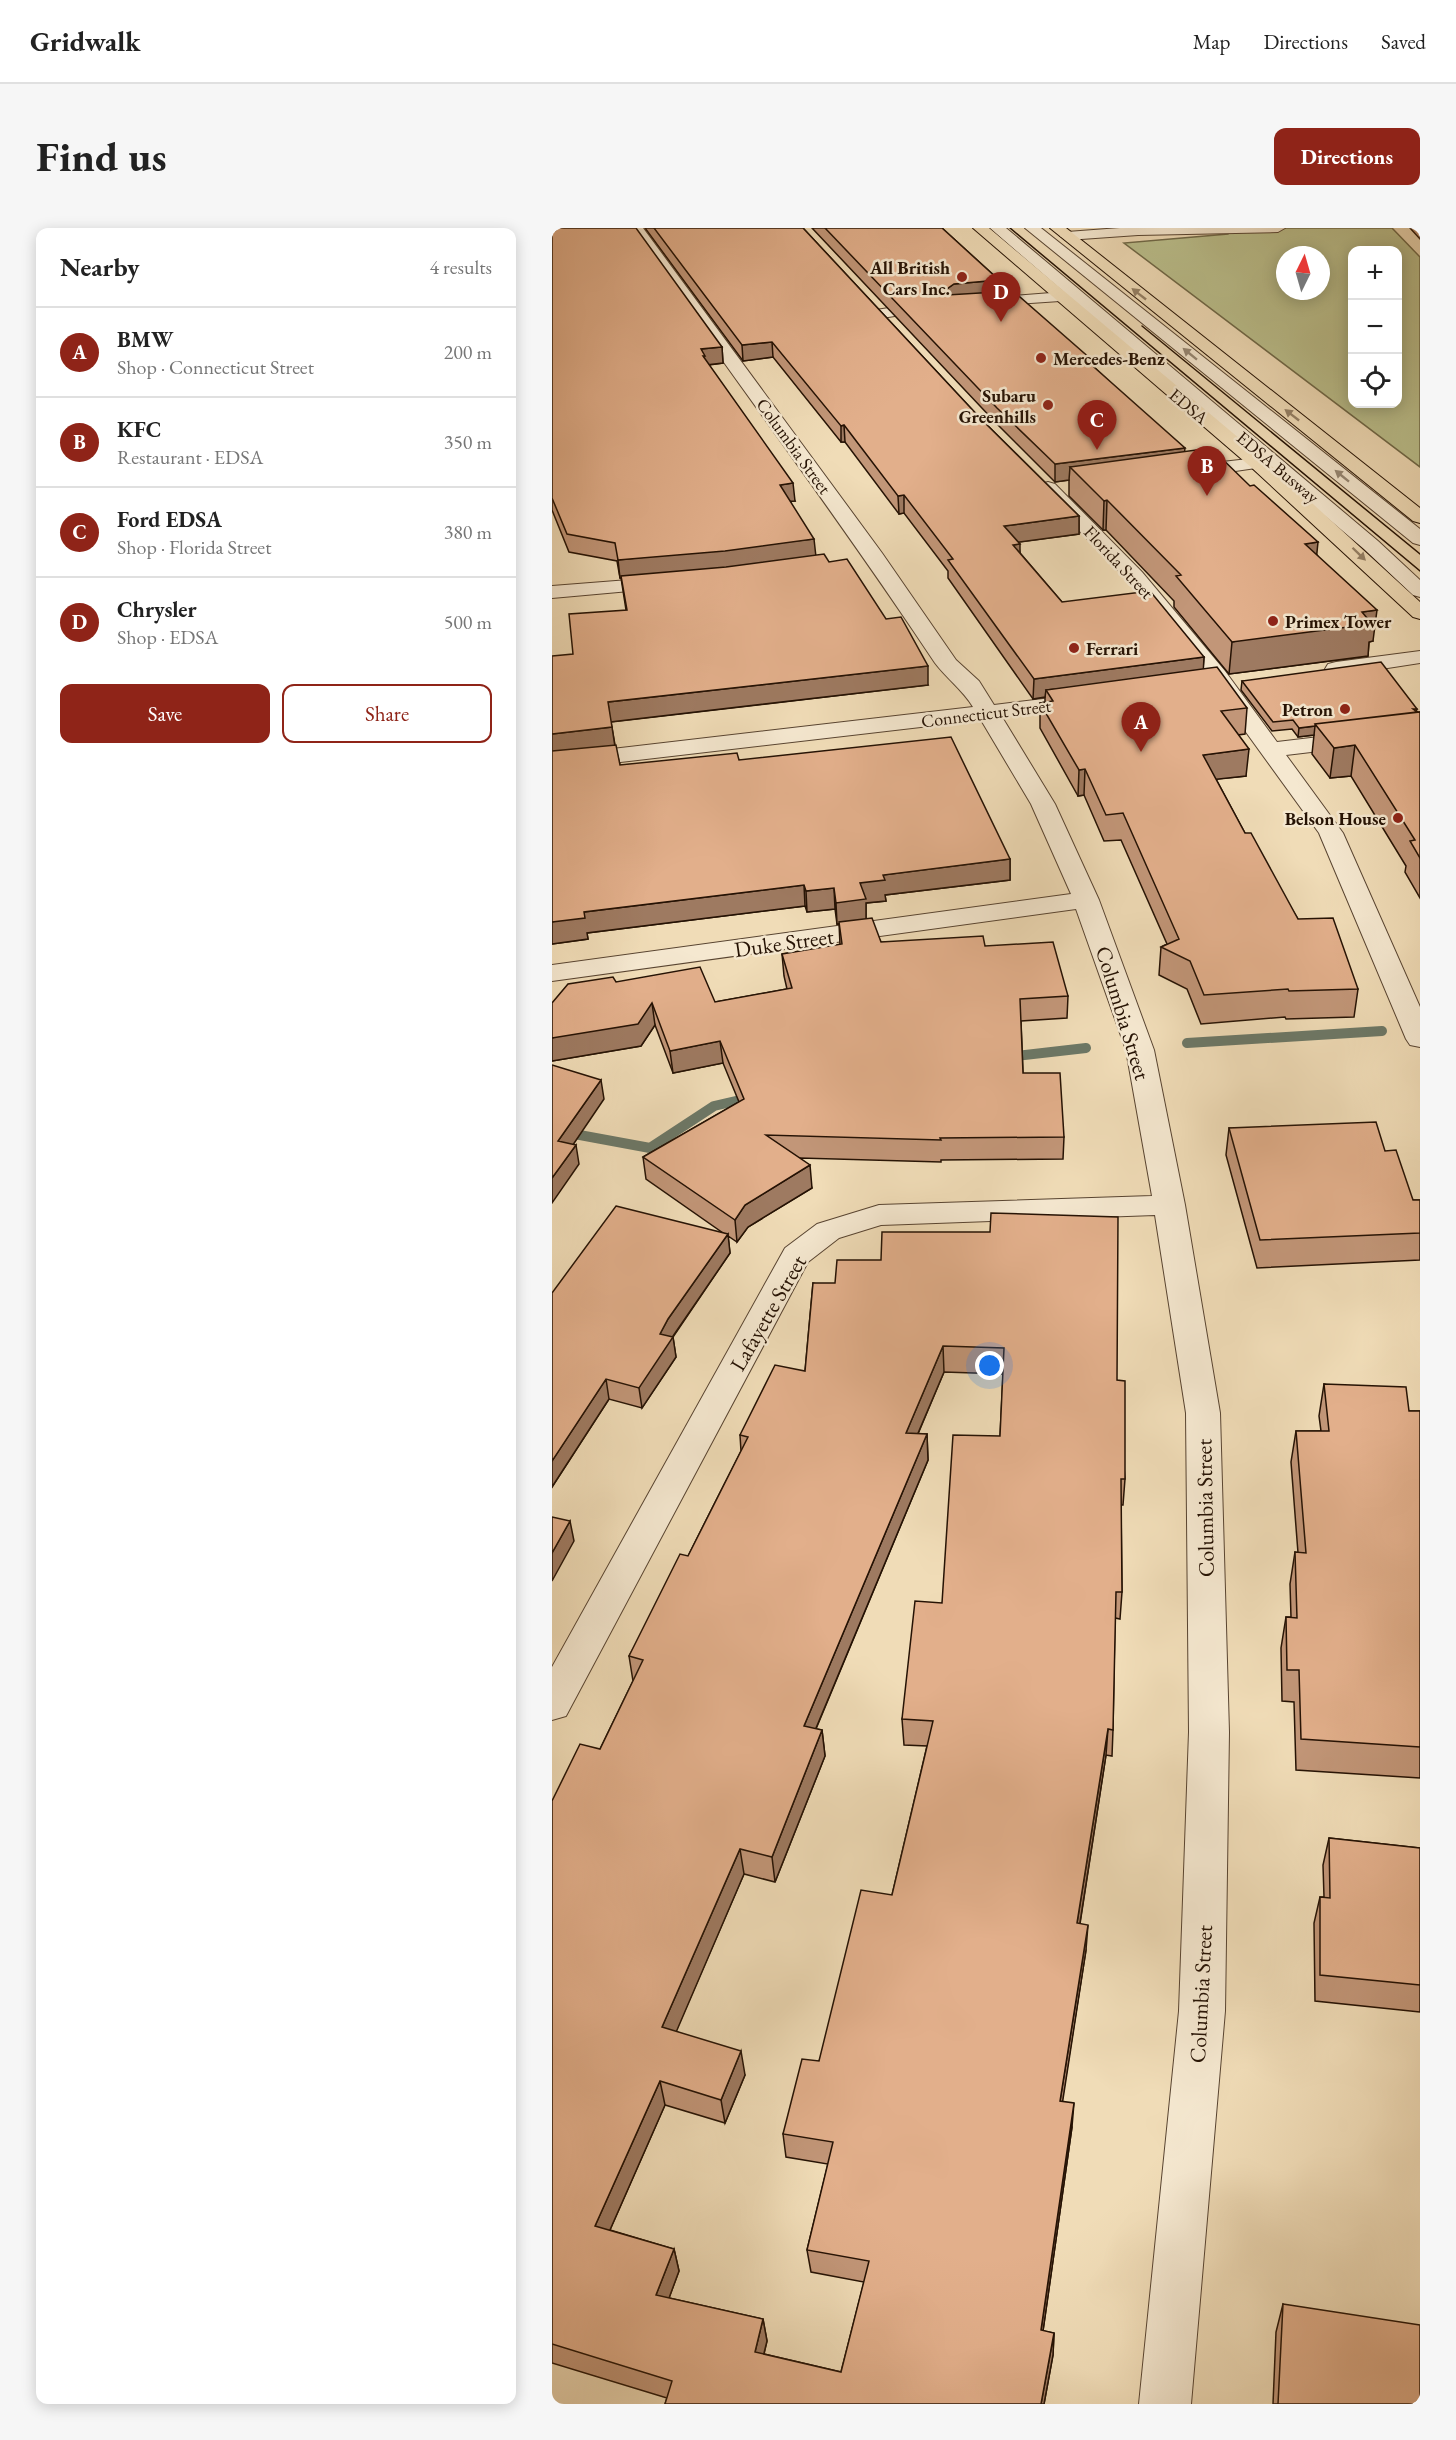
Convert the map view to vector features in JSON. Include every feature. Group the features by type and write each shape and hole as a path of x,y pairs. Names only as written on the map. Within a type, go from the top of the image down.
{"highway":[{"name":"EDSA","path":"980,228 1256,463 1352,547 1420,613"},
{"path":"1065,235 1420,517"}],"street":[{"name":"Columbia Street","path":"636,228 875,557 948,665 971,686 1043,804 1086,900 1140,1050 1169,1206 1203,1413 1209,1732 1202,2011 1165,2404"},
{"name":"EDSA Busway","path":"997,228 1371,545 1420,591"},
{"name":"EDSA Busway","path":"1032,228 1420,539"},
{"path":"1065,235 1146,236 1181,230 1278,228"},
{"path":"964,305 1060,296"},
{"path":"1173,474 1256,463"},
{"name":"Florida Street","path":"1035,475 1135,576 1231,688 1331,833 1420,1039"},
{"path":"1051,490 1073,488"},
{"path":"852,560 875,557"},
{"path":"552,592 684,581"},
{"path":"1420,657 1331,680 1420,670"},
{"path":"948,665 952,703"},
{"name":"Connecticut Street","path":"552,763 952,703 988,714 1106,699"},
{"path":"1272,750 1378,729 1420,732"},
{"name":"Duke Street","path":"552,974 1086,900"},
{"name":"Lafayette Street","path":"552,1704 796,1255 828,1231 879,1215 1169,1206"}],"green space":[{"path":"1230,228 1392,228 1420,257 1420,467 1124,243 1228,234"}],"building":[{"path":"552,228 636,228 722,347 701,349 705,356 703,356 793,483 780,485 814,539 725,551 618,560 615,543 567,534 552,498"},
{"path":"654,228 803,228 981,419 1079,516 1004,526 1020,544 1013,545 1062,602 1150,591 1204,657 1034,679 948,560 953,559 904,495 898,496 844,425 841,426 772,342 742,345"},
{"path":"825,228 942,228 999,280 954,284 944,291 947,295 1013,291 1092,360 1086,360 1185,448 1055,464 997,408"},
{"path":"1211,448 1250,486 1254,485 1318,542 1305,544 1377,610 1362,612 1372,624 1232,642 1176,576 1181,575 1107,500 1104,501 1070,467"},
{"path":"824,554 829,562 847,559 886,619 901,617 928,666 608,702 612,727 552,734 552,656 573,654 569,614 627,610 621,576 726,567"},
{"path":"1381,662 1417,712 1315,724 1315,726 1299,728 1293,720 1273,722 1242,681"},
{"path":"1217,667 1247,708 1221,711 1249,749 1203,755 1245,833 1251,833 1298,919 1333,918 1358,989 1289,991 1288,989 1204,995 1190,961 1161,947 1179,939 1123,813 1106,815 1085,769 1079,770 1040,703 1053,701 1046,690"},
{"path":"1420,712 1420,858 1410,841 1415,840 1355,745 1334,748 1315,724"},
{"path":"951,737 1010,859 883,875 885,880 860,883 866,899 836,903 834,888 806,891 804,885 584,912 585,918 552,922 552,751 616,745 620,765 737,753 739,760"},
{"path":"872,918 881,942 983,936 985,946 1053,942 1068,996 1020,999 1023,1073 1060,1073 1064,1137 940,1138 941,1140 766,1135 810,1165 745,1205 735,1220 643,1157 744,1099 720,1041 670,1051 652,1003 638,1024 552,1038 552,1003 568,984 613,977 616,982 700,967 715,1002 792,988 782,954 842,944 839,922"},
{"path":"552,1065 601,1080 558,1141 576,1145 552,1178"},
{"path":"1376,1122 1385,1151 1396,1150 1413,1200 1420,1200 1420,1233 1260,1240 1229,1128"},
{"path":"616,1206 728,1234 668,1319 660,1334 673,1337 639,1388 606,1379 552,1461 552,1293"},
{"path":"991,1213 1118,1217 1117,1380 1125,1381 1125,1479 1121,1479 1122,1592 1116,1592 1113,1730 1108,1729 1077,1923 1088,1925 1060,2101 1074,2103 1041,2330 1054,2333 1041,2404 665,2404 672,2381 552,2344 552,1801 580,1744 600,1749 643,1660 629,1656 680,1554 688,1556 748,1437 740,1435 775,1365 805,1371 813,1283 835,1283 837,1260 881,1260 882,1232 990,1232","holes":["943,1346 1004,1348 1000,1436 953,1435 942,1603 915,1601 902,1719 933,1721 892,1895 861,1890 819,2061 802,2059 783,2134 833,2142 807,2250 869,2261 841,2372 755,2352 763,2319 656,2295 674,2249 595,2226 660,2081 721,2100 741,2051 662,2027 740,1849 772,1857 822,1730 804,1726 927,1434 906,1433"]},
{"path":"1324,1384 1406,1387 1409,1411 1420,1411 1420,1747 1301,1739 1299,1670 1287,1670 1286,1617 1297,1618 1295,1552 1306,1553 1296,1431 1329,1431"},
{"path":"552,1517 570,1521 552,1553"},
{"path":"1329,1838 1420,1848 1420,1985 1320,1975 1320,1897 1330,1898"},
{"path":"1283,2304 1420,2325 1420,2404 1278,2404"}],"waterway":[{"path":"1187,1043 1382,1031"},
{"path":"1007,1057 1086,1048"},
{"path":"552,1130 650,1148 714,1106 753,1097"}],"tram line":[{"path":"1010,228 1420,571"},
{"path":"1142,326 1420,554"}],"place":[{"name":"All British Cars Inc.","path":"962,277"},
{"name":"Chrysler","path":"1001,322"},
{"name":"Mercedes-Benz","path":"1041,358"},
{"name":"Subaru Greenhills","path":"1048,405"},
{"name":"Ford EDSA","path":"1097,450"},
{"name":"KFC","path":"1207,496"},
{"name":"Primex Tower","path":"1273,621"},
{"name":"Ferrari","path":"1074,648"},
{"name":"Petron","path":"1345,709"},
{"name":"BMW","path":"1141,752"},
{"name":"Belson House","path":"1398,818"}]}
